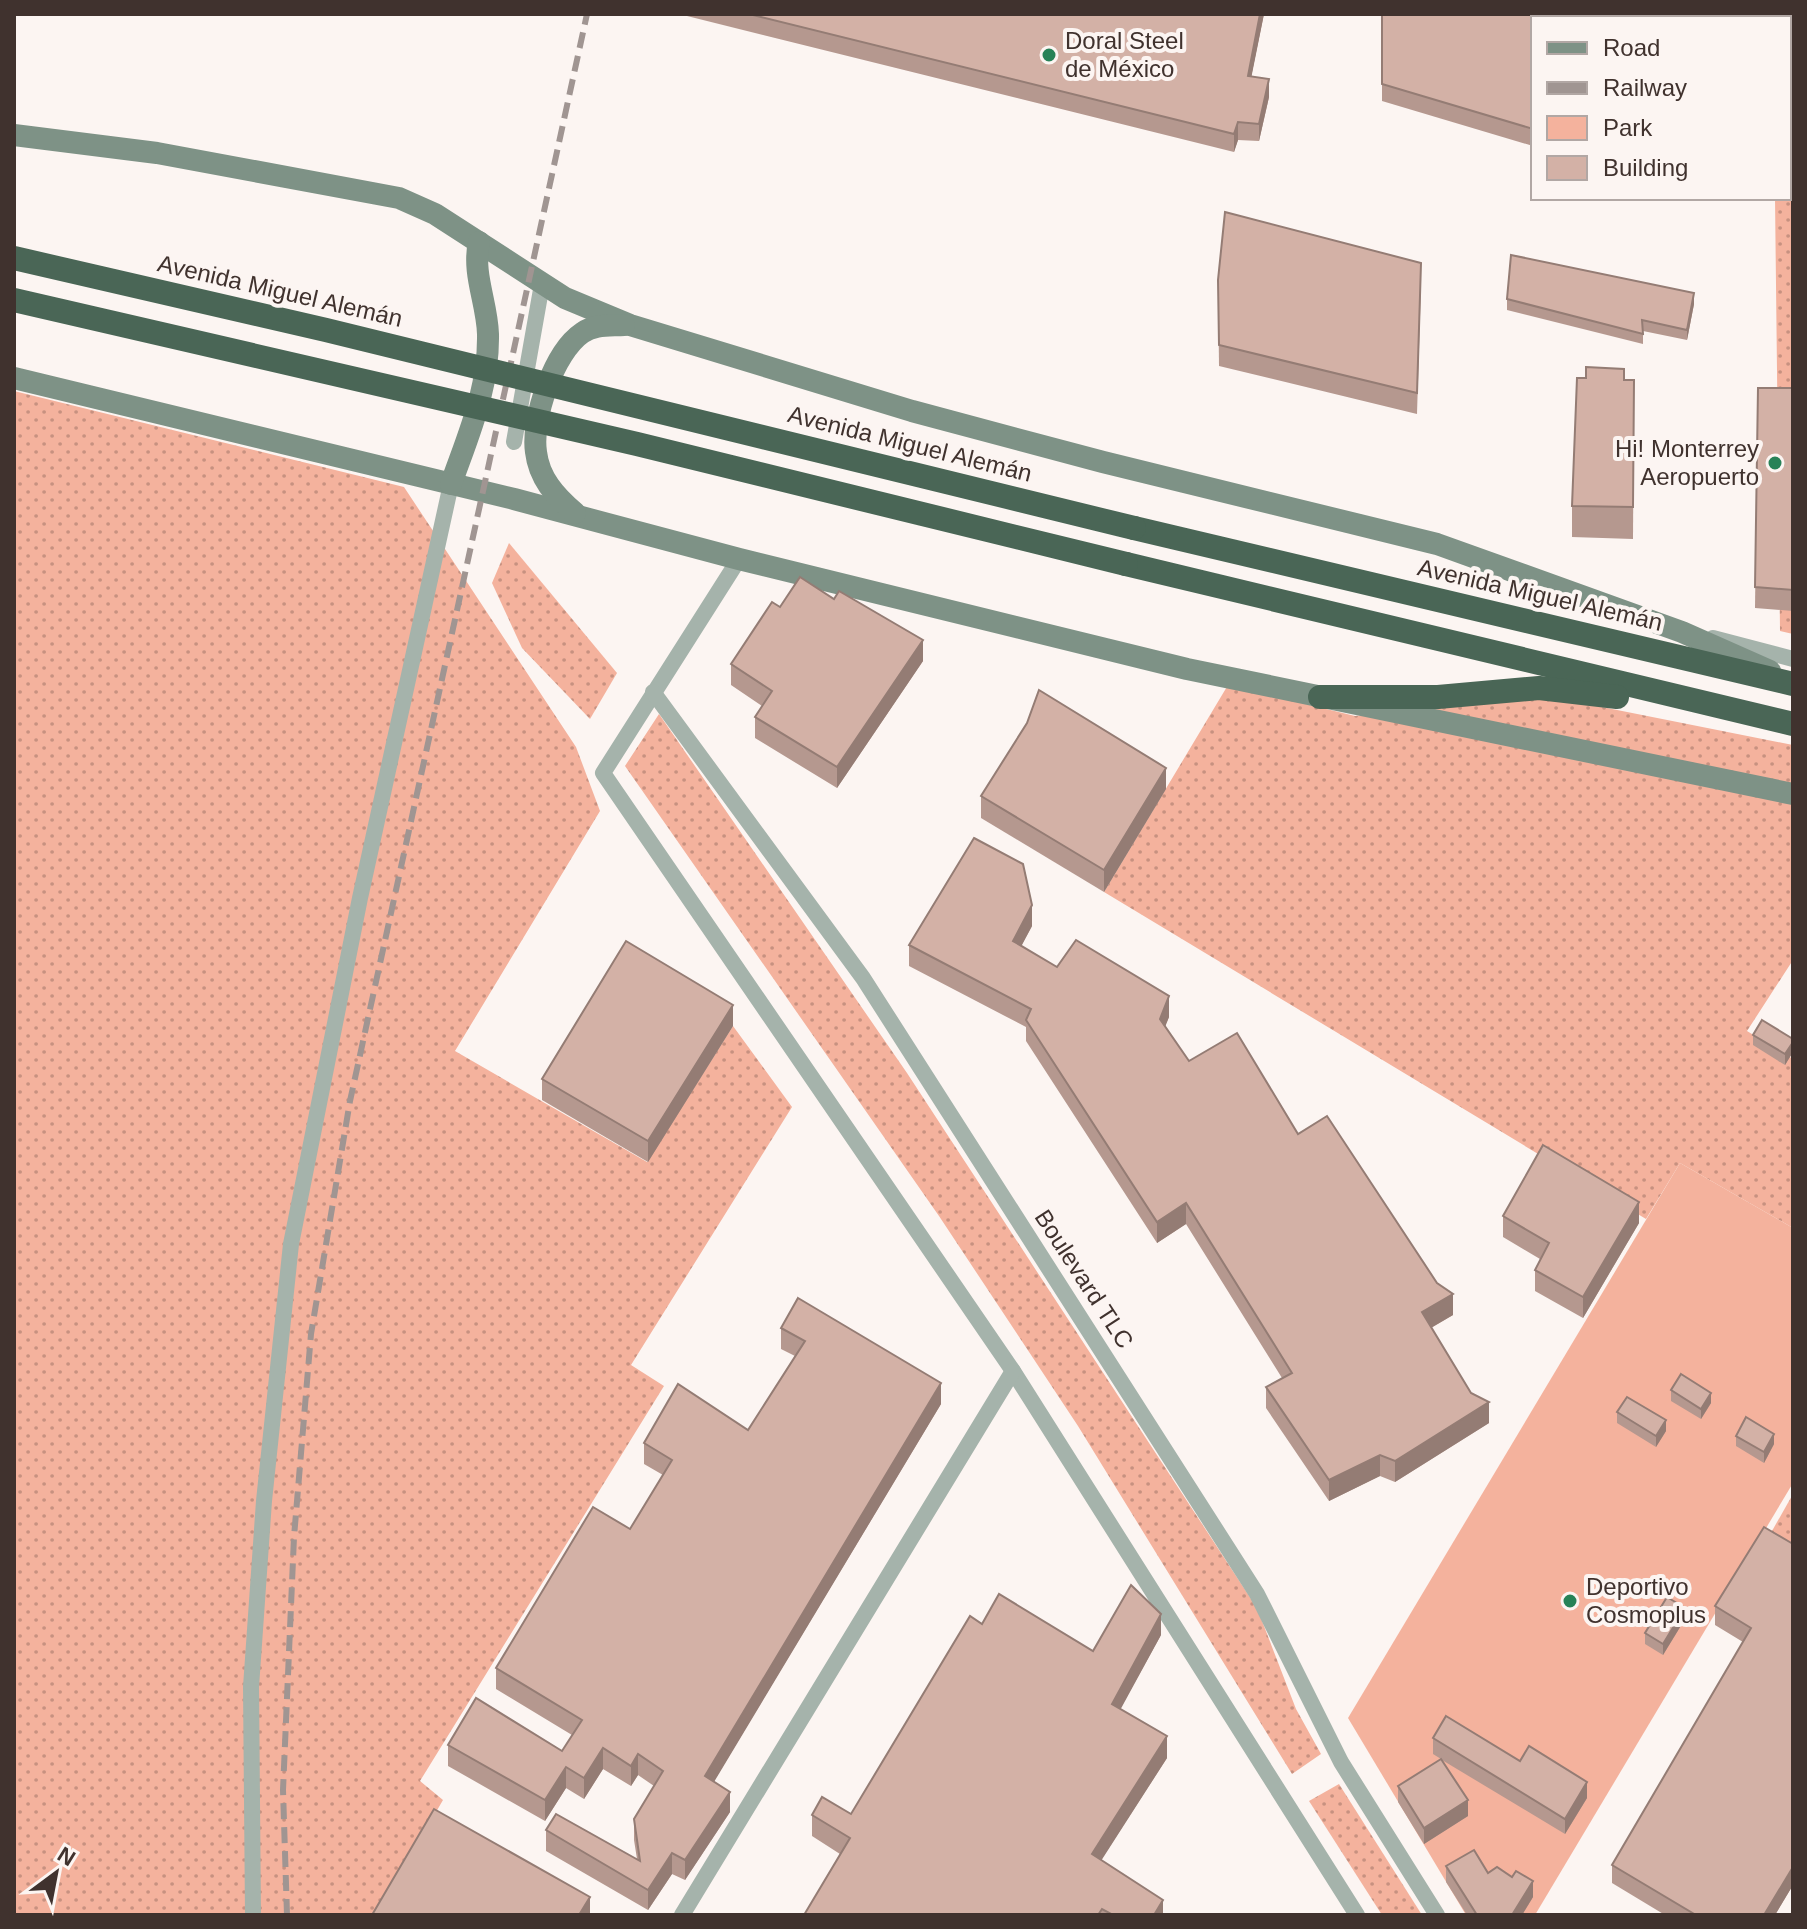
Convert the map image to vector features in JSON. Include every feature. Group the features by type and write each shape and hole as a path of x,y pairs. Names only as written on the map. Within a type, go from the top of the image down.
{"highway":[{"name":"Avenida Miguel Alemán","path":"14,258 326,330 1134,528 1793,682"},
{"path":"14,300 606,437 1793,725"},
{"path":"1320,697 1438,697 1539,688 1612,696 1793,725"}],"street":[{"path":"14,135 157,153 387,194 423,208 565,298 630,325 927,415 1103,462 1437,544 1648,620 1793,682"},
{"path":"253,1915 251,1687 264,1501 291,1244 360,898 451,484 475,427 487,364 487,316 476,264 479,242"},
{"path":"514,442 542,284"},
{"path":"582,519 553,494 539,465 535,440 542,406 556,366 582,332 595,326 630,325"},
{"path":"14,378 1187,669 1793,794"},
{"path":"739,559 603,773 1013,1371 1357,1915"},
{"path":"1648,620 1793,659"},
{"name":"Boulevard TLC","path":"653,692 880,1005 1257,1594 1341,1762 1437,1915"},
{"path":"682,1915 1013,1371"}],"green space":[{"path":"1701,14 1793,14 1793,634 1780,631 1775,200 1791,200 1791,16"},
{"path":"14,391 404,487 576,747 600,811 455,1051 647,1162 733,1026 792,1107 631,1365 664,1386 420,1781 443,1800 376,1915 14,1915"},
{"path":"509,543 617,673 590,719 522,648 492,583"},
{"path":"1228,685 1355,716 1542,695 1793,745 1793,960 1747,1031 1793,1059 1793,1228 1680,1163 1646,1219 1104,892"},
{"path":"659,714 907,1073 1257,1608 1296,1709 1321,1754 1292,1774 1078,1426 939,1216 625,766"},
{"name":"Deportivo Cosmoplus","path":"1680,1163 1793,1228 1793,1483 1535,1915 1466,1915 1348,1718"},
{"path":"1793,1494 1793,1562 1764,1545"},
{"path":"1339,1784 1422,1915 1382,1915 1309,1801"}],"building":[{"name":"Doral Steel de México","path":"749,14 1260,14 1248,76 1269,79 1259,124 1238,122 1234,134"},
{"path":"1382,14 1712,14 1531,16 1531,128 1382,84"},
{"path":"1225,212 1421,263 1417,393 1219,345 1218,280"},
{"path":"1511,255 1694,293 1687,330 1642,320 1643,334 1507,299"},
{"path":"1586,367 1624,369 1624,380 1634,380 1633,507 1572,506 1577,378 1586,378"},
{"name":"Hi! Monterrey Aeropuerto","path":"1758,388 1793,388 1793,590 1755,587"},
{"path":"800,577 834,599 839,591 923,640 837,767 755,717 772,691 731,664 772,602 780,607"},
{"path":"1039,690 1166,768 1104,870 981,796 1027,723"},
{"path":"974,838 1023,864 1032,905 1013,941 1057,967 1076,940 1169,996 1160,1019 1189,1061 1237,1033 1298,1134 1327,1116 1437,1283 1453,1294 1422,1312 1471,1393 1489,1402 1395,1461 1380,1455 1329,1480 1266,1387 1292,1373 1186,1203 1157,1222 1026,1020 1031,1009 909,945"},
{"path":"626,941 733,1005 648,1141 542,1079"},
{"path":"1762,1020 1793,1039 1785,1054 1753,1035"},
{"path":"1543,1145 1639,1202 1583,1297 1535,1270 1549,1243 1503,1216"},
{"path":"798,1298 941,1383 705,1776 730,1792 685,1860 672,1853 648,1890 546,1830 556,1814 640,1861 634,1819 663,1771 638,1754 631,1766 603,1748 584,1778 566,1767 545,1800 448,1745 476,1698 562,1751 582,1720 496,1668 593,1507 630,1529 672,1460 644,1443 678,1384 748,1430 805,1341 781,1328"},
{"path":"1681,1374 1711,1393 1701,1409 1671,1390"},
{"path":"1627,1397 1666,1420 1656,1436 1617,1412"},
{"path":"1746,1417 1774,1434 1764,1452 1736,1436"},
{"path":"1764,1527 1793,1544 1793,1867 1764,1915 1696,1915 1612,1865 1751,1628 1715,1606"},
{"path":"1131,1585 1161,1614 1112,1704 1167,1736 1092,1854 1163,1900 1154,1915 1113,1915 1102,1909 1098,1915 804,1915 850,1838 812,1815 822,1797 851,1814 970,1616 982,1624 999,1594 1093,1651"},
{"path":"1667,1597 1685,1608 1663,1644 1645,1633"},
{"path":"1446,1716 1520,1761 1529,1746 1587,1782 1565,1819 1433,1738"},
{"path":"1441,1759 1468,1800 1424,1828 1398,1786"},
{"path":"434,1809 590,1897 579,1915 372,1915"},
{"path":"1474,1850 1488,1873 1497,1867 1512,1877 1516,1871 1533,1881 1512,1915 1477,1915 1446,1866"}],"railway":[{"path":"287,1915 283,1790 294,1537 311,1334 350,1101 587,14"}],"place":[{"name":"Doral Steel de México","path":"1049,55"},
{"name":"Hi! Monterrey Aeropuerto","path":"1775,463"},
{"name":"Deportivo Cosmoplus","path":"1570,1601"}]}
